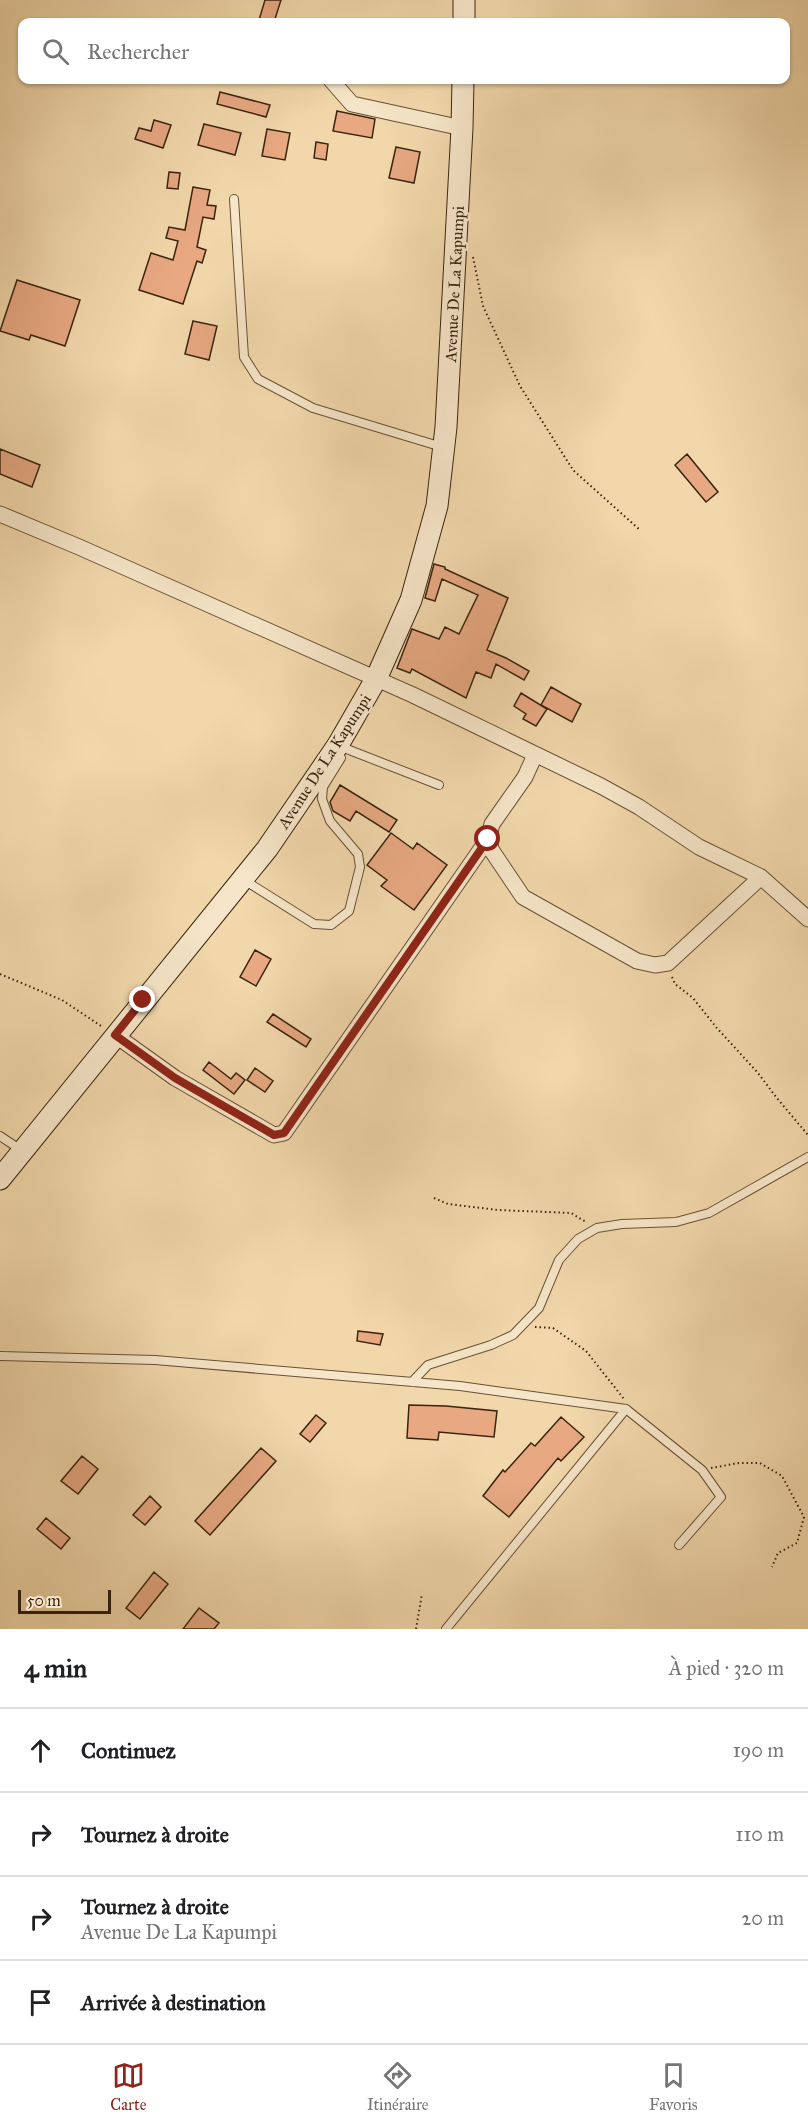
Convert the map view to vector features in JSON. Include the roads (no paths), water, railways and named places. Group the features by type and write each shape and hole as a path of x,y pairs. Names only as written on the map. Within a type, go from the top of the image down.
{"main road":[{"path":"464,0 464,18"},
{"name":"Avenue De La Kapumpi","path":"0,1179 267,849 342,747 376,680 411,600 436,506 443,447 463,84"}],"street":[{"path":"334,84 352,104 462,128"},
{"path":"0,514 413,695 610,791 639,807 699,848 761,877 808,919"},
{"path":"115,1035 191,1087 274,1135 284,1133 488,839 492,824 525,777 535,755"},
{"path":"488,839 492,851 523,897 637,961 655,965 668,963 761,877"}],"lane":[{"path":"234,199 244,357 258,379 313,408 443,447"},
{"path":"243,879 314,924 331,925 349,911 360,867 358,854 330,821 322,799 323,787 342,747 440,785"},
{"path":"0,1136 22,1150"},
{"path":"412,1382 428,1365 503,1340 523,1326 539,1308 559,1260 567,1249 578,1239 597,1228 694,1219 710,1213 778,1172 808,1157"},
{"path":"0,1356 155,1360 460,1386 626,1409 702,1470 722,1497 679,1545"},
{"path":"446,1629 626,1409"}]}
